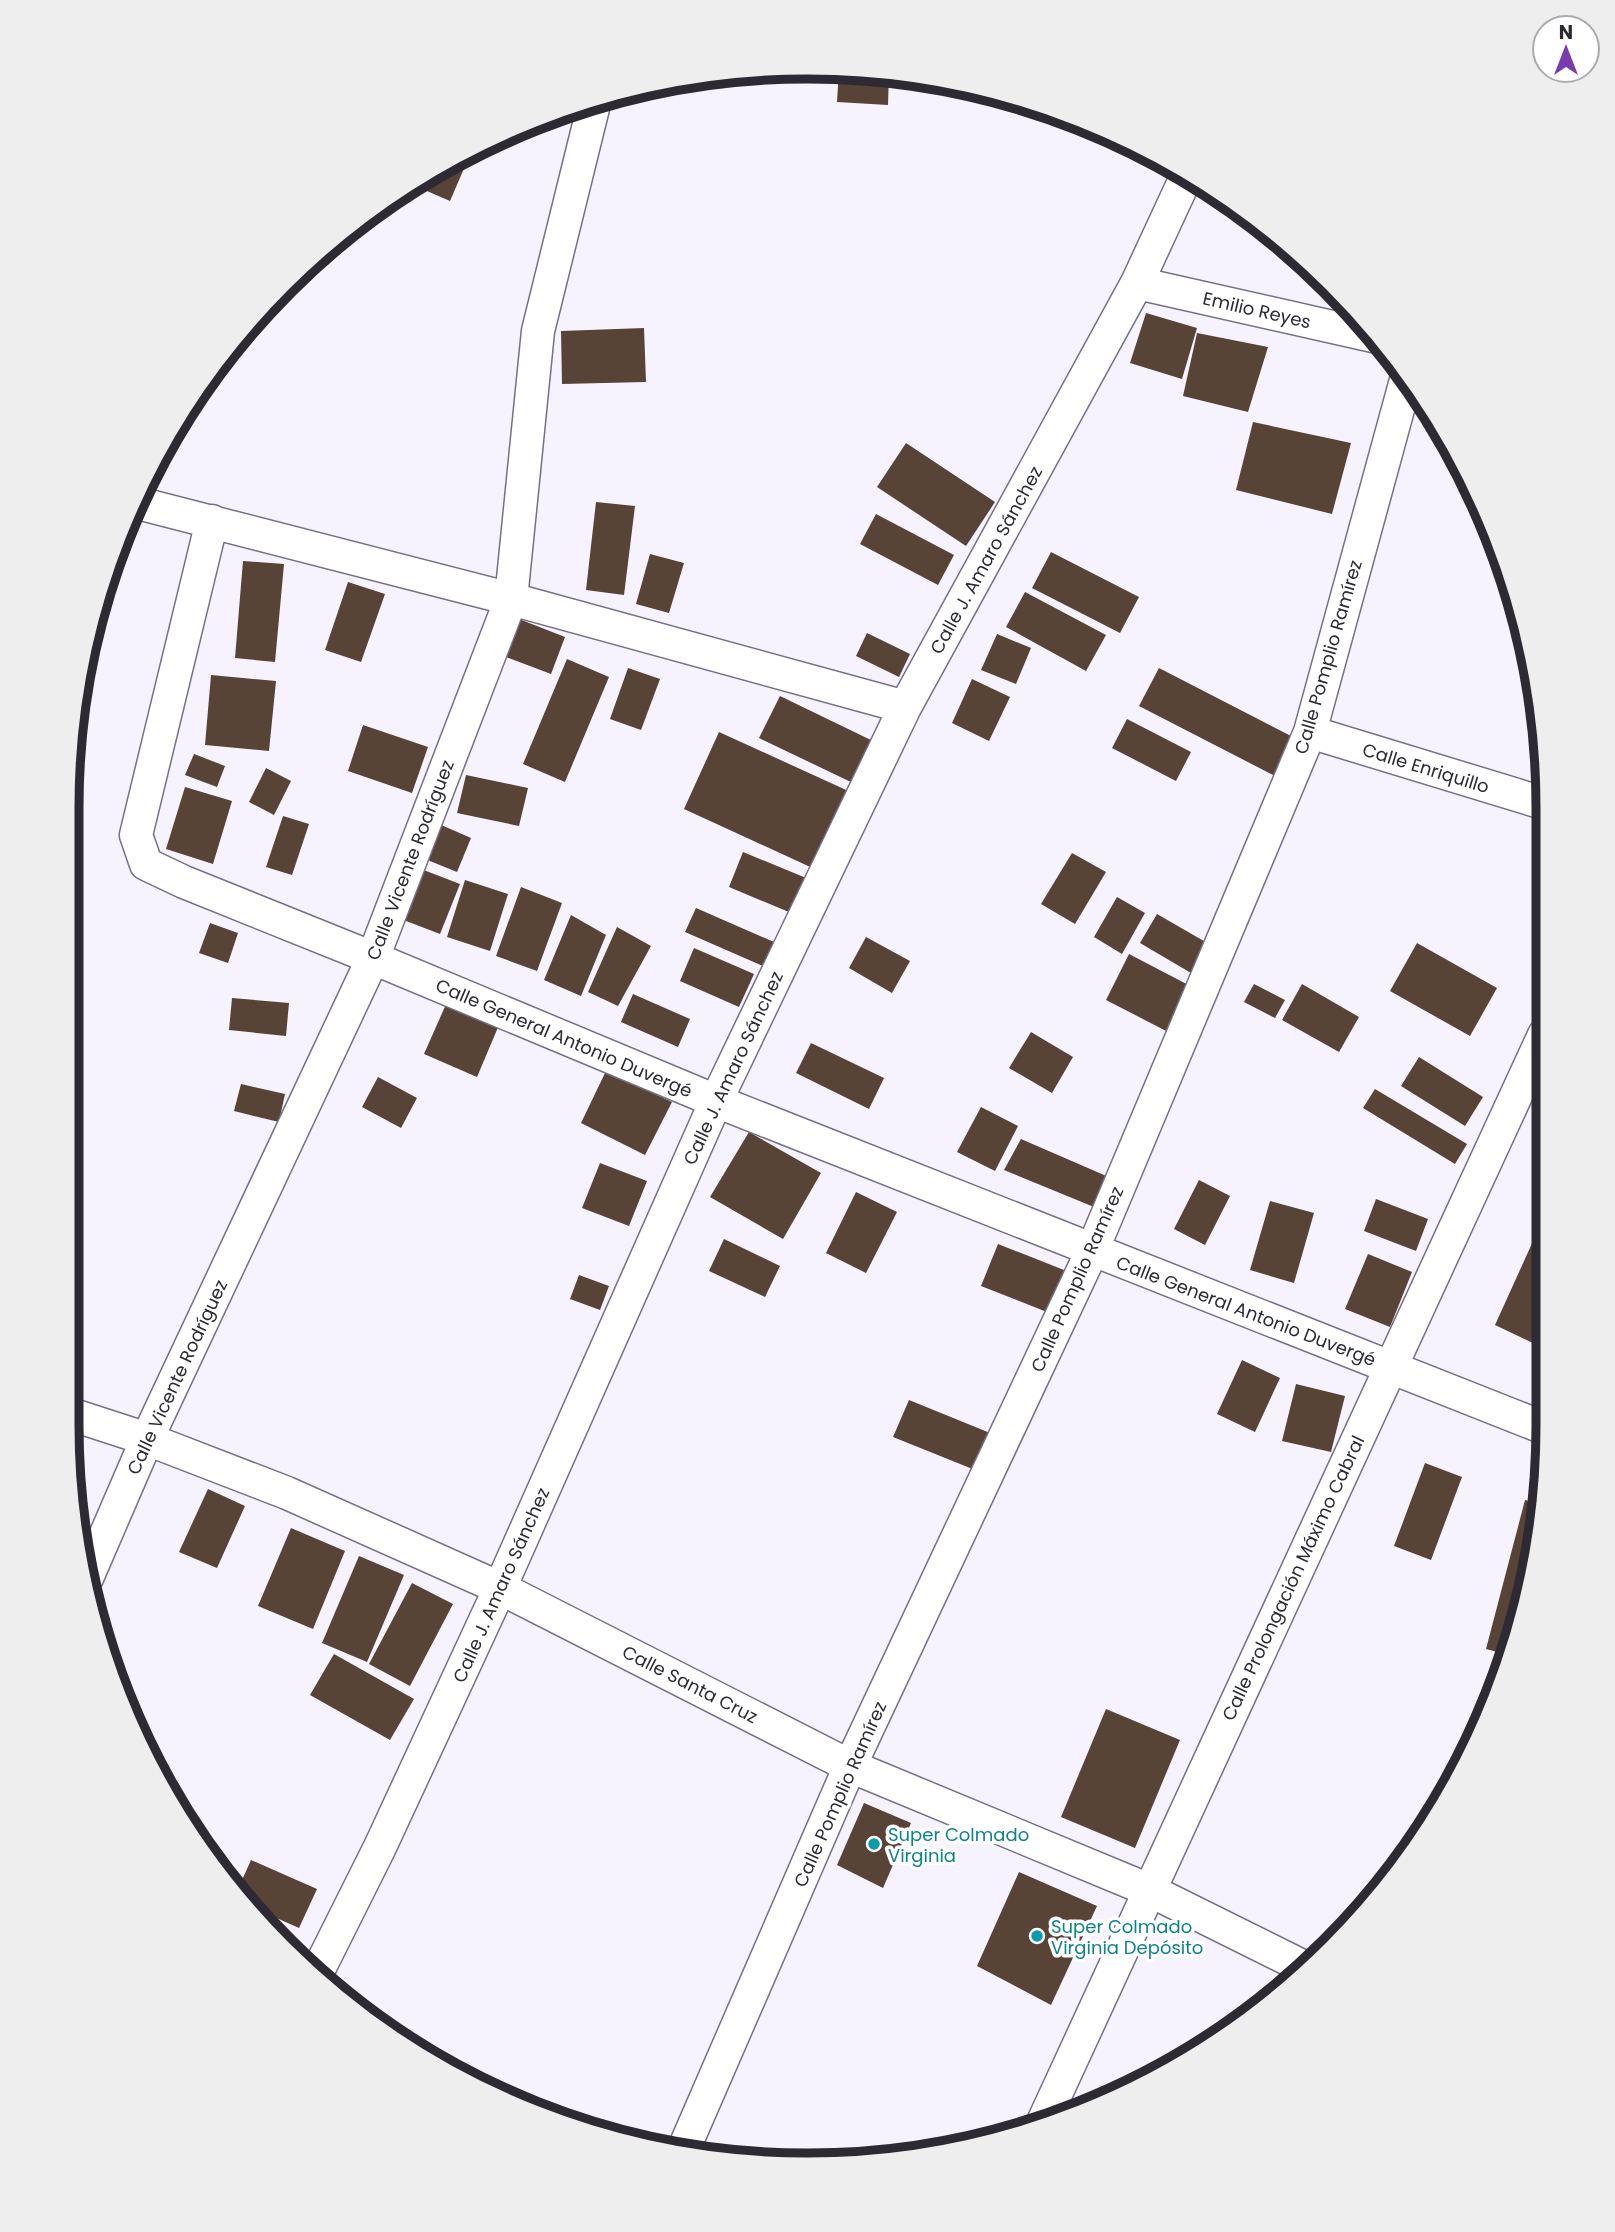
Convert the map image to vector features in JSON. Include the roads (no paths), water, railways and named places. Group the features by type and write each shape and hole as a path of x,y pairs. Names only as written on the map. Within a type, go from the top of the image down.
{"street":[{"name":"Calle Vicente Rodríguez","path":"93,1565 147,1439 373,958 511,599 538,331 592,112"},
{"name":"Calle J. Amaro Sánchez","path":"320,1966 380,1847 500,1588 716,1101 905,707 1137,283 1183,183"},
{"name":"Emilio Reyes","path":"1137,283 1360,333"},
{"name":"Calle Pomplio Ramírez","path":"686,2143 850,1766 1092,1251 1310,732 1403,389"},
{"path":"145,505 511,599 905,707"},
{"name":"Calle General Antonio Duvergé","path":"212,521 136,835 146,863 184,882 716,1101 1536,1425"},
{"name":"Calle Enriquillo","path":"1310,732 1536,801"},
{"name":"Calle Prolongación Máximo Cabral","path":"1047,2113 1536,1052"},
{"name":"Calle Santa Cruz","path":"79,1417 147,1439 287,1493 500,1588 850,1766 1149,1890 1297,1964"}],"place":[{"name":"Super Colmado Virginia","path":"874,1844"},
{"name":"Super Colmado Virginia Depósito","path":"1037,1936"}]}
